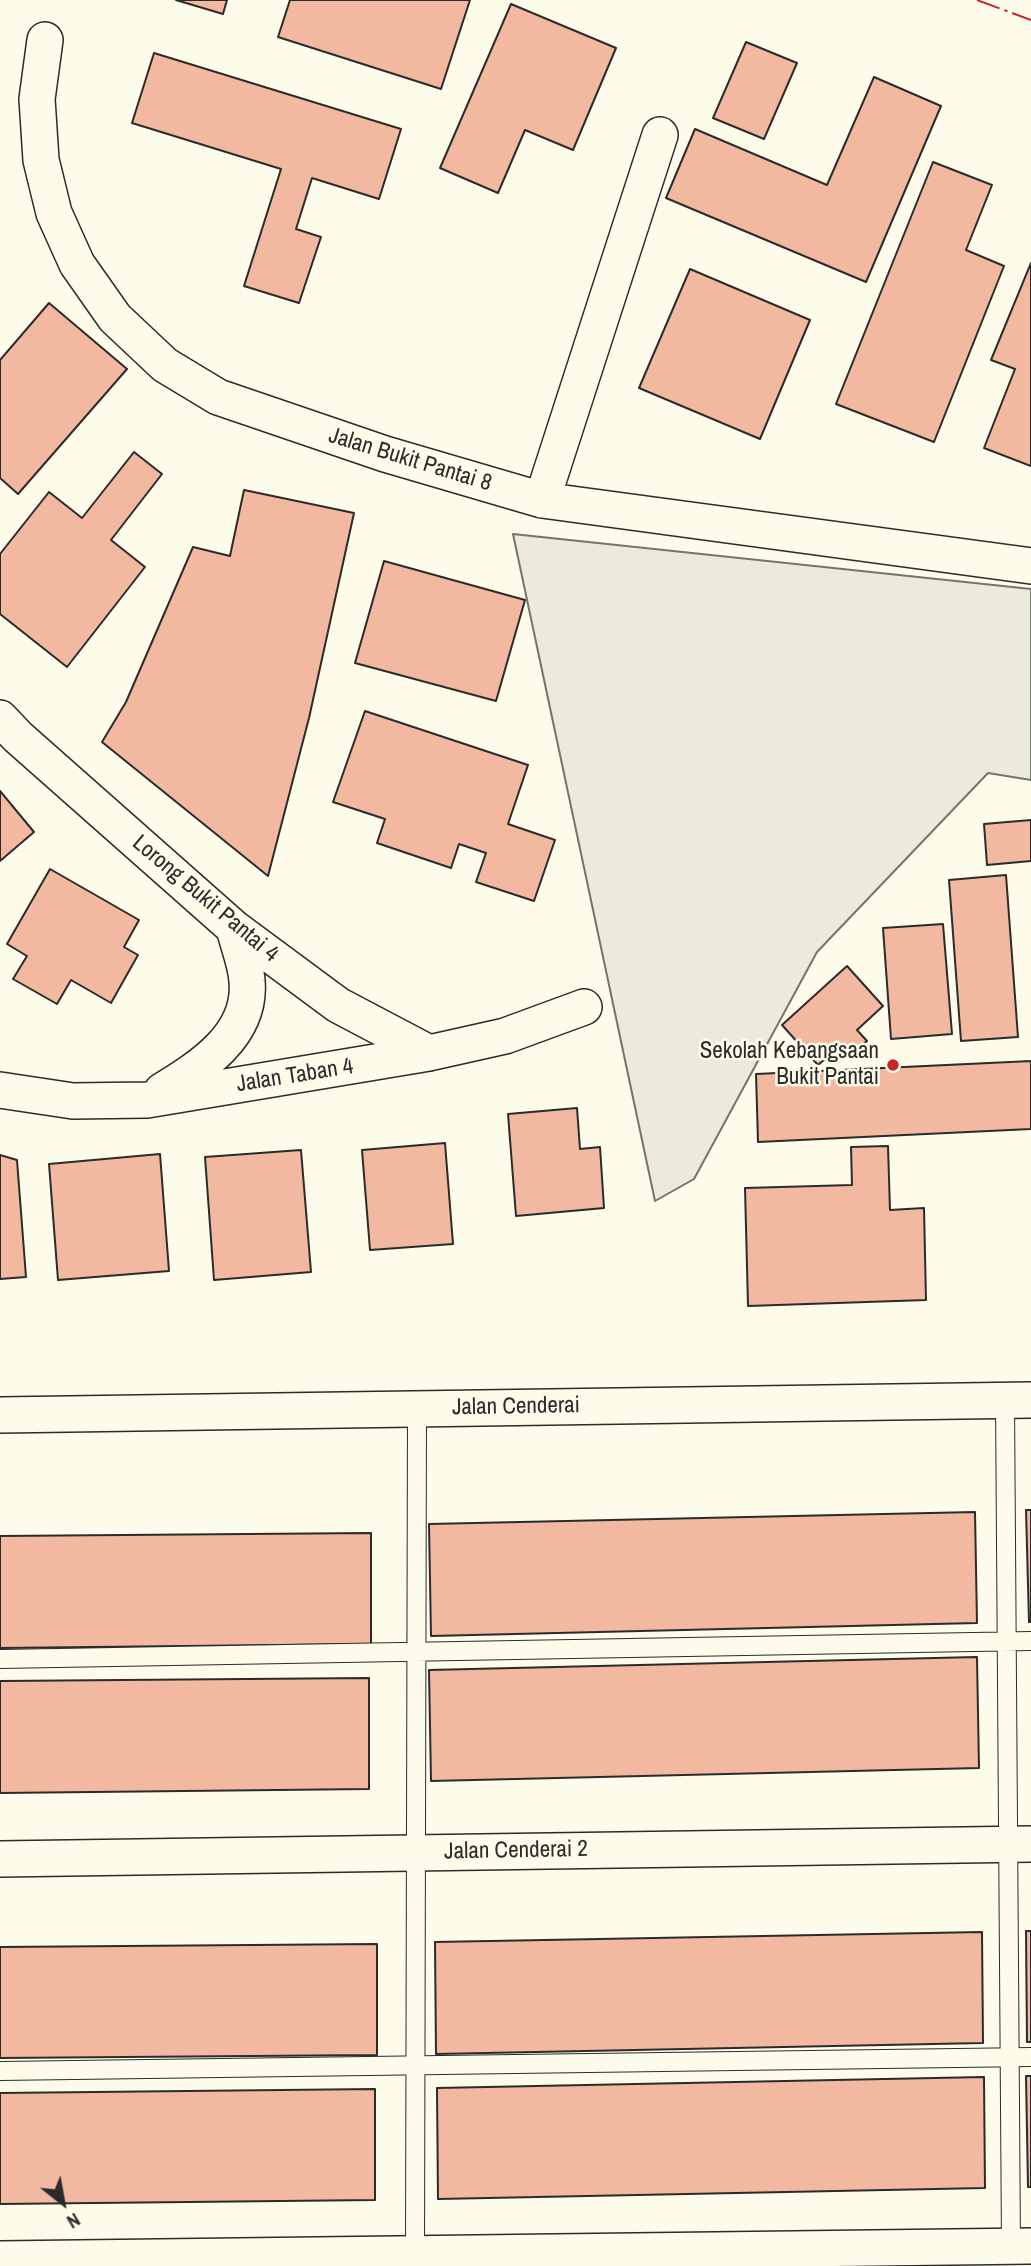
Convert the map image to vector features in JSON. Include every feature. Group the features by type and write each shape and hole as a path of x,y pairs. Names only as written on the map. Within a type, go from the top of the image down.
{"street":[{"name":"Jalan Bukit Pantai 8","path":"45,40 37,99 41,160 54,214 77,264 114,318 165,365 218,397 385,454 542,500 1031,566"},
{"path":"542,500 660,135"},
{"name":"Lorong Bukit Pantai 4","path":"0,718 18,737 234,928 338,1005 429,1053"},
{"path":"147,1100 201,1067 221,1049 236,1027 246,1004 247,981 234,928"},
{"name":"Jalan Taban 4","path":"0,1090 74,1101 147,1100 429,1053 505,1035 584,1007"},
{"name":"Jalan Cenderai","path":"0,1415 1018,1400"},
{"name":"Jalan Cenderai 2","path":"0,1859 1019,1844"},
{"path":"0,2259 1021,2246"}],"lane":[{"path":"1018,1400 1007,1641 1019,1844 1009,2057 1021,2246"},
{"path":"415,2254 417,1409"},
{"path":"0,1659 1031,1641"},
{"path":"0,2071 1031,2057"}],"shaded area":[{"path":"513,534 1031,589 1031,780 988,773 817,952 694,1179 655,1201"}],"building":[{"path":"176,0 227,0 223,14"},
{"path":"290,0 470,0 441,89 278,37"},
{"path":"511,4 616,48 573,150 525,130 498,193 440,168"},
{"path":"746,42 797,63 764,139 713,118"},
{"path":"154,53 401,129 379,199 312,178 296,229 321,237 299,303 244,286 281,169 132,123"},
{"path":"874,77 941,106 866,282 666,198 695,129 827,185"},
{"path":"933,162 992,185 966,250 1004,266 934,442 836,404"},
{"path":"1031,263 1031,466 984,448 1015,369 991,360"},
{"path":"690,269 810,320 760,439 639,388"},
{"path":"49,303 127,369 18,494 0,478 0,360"},
{"path":"134,452 162,474 111,540 145,567 67,667 0,614 0,554 49,492 82,518"},
{"path":"244,490 354,513 309,718 268,876 102,742 126,702 193,547 230,556"},
{"path":"384,561 525,600 496,701 355,663"},
{"path":"365,711 528,765 508,824 555,840 534,901 476,882 486,853 459,844 451,868 377,843 385,819 333,802"},
{"path":"0,791 34,832 0,861"},
{"path":"1031,820 1031,861 987,865 984,824"},
{"path":"50,869 139,920 124,947 138,955 111,1003 71,980 57,1004 13,979 27,956 7,944"},
{"path":"1006,875 1018,1037 961,1041 949,880"},
{"path":"943,924 952,1034 891,1039 883,928"},
{"path":"847,966 883,1006 857,1030 867,1041 847,1058 838,1048 818,1065 782,1025"},
{"path":"1031,1061 1031,1129 758,1142 756,1074"},
{"path":"577,1108 580,1149 600,1147 604,1208 516,1216 508,1114"},
{"path":"445,1143 453,1244 370,1250 362,1150"},
{"path":"888,1146 890,1210 924,1208 926,1300 748,1306 745,1188 852,1185 851,1147"},
{"path":"301,1150 311,1272 214,1280 205,1157"},
{"path":"160,1154 169,1271 58,1280 49,1164"},
{"path":"0,1155 17,1160 26,1277 0,1279"},
{"path":"1026,1510 1031,1510 1031,1622 1029,1622"},
{"path":"975,1512 977,1623 431,1636 429,1524"},
{"path":"371,1533 371,1644 0,1648 0,1536"},
{"path":"977,1657 979,1768 431,1781 429,1670"},
{"path":"369,1678 369,1789 0,1793 0,1681"},
{"path":"1026,1931 1031,1931 1031,2042 1027,2042"},
{"path":"982,1932 983,2043 436,2054 435,1942"},
{"path":"377,1944 377,2055 0,2058 0,1947"},
{"path":"1026,2076 1031,2076 1031,2187 1028,2187"},
{"path":"984,2077 985,2188 438,2199 437,2088"},
{"path":"375,2089 375,2200 0,2204 0,2093"}],"power":[{"path":"977,0 1031,20"}],"place":[{"name":"Sekolah Kebangsaan Bukit Pantai","path":"893,1065"}]}
